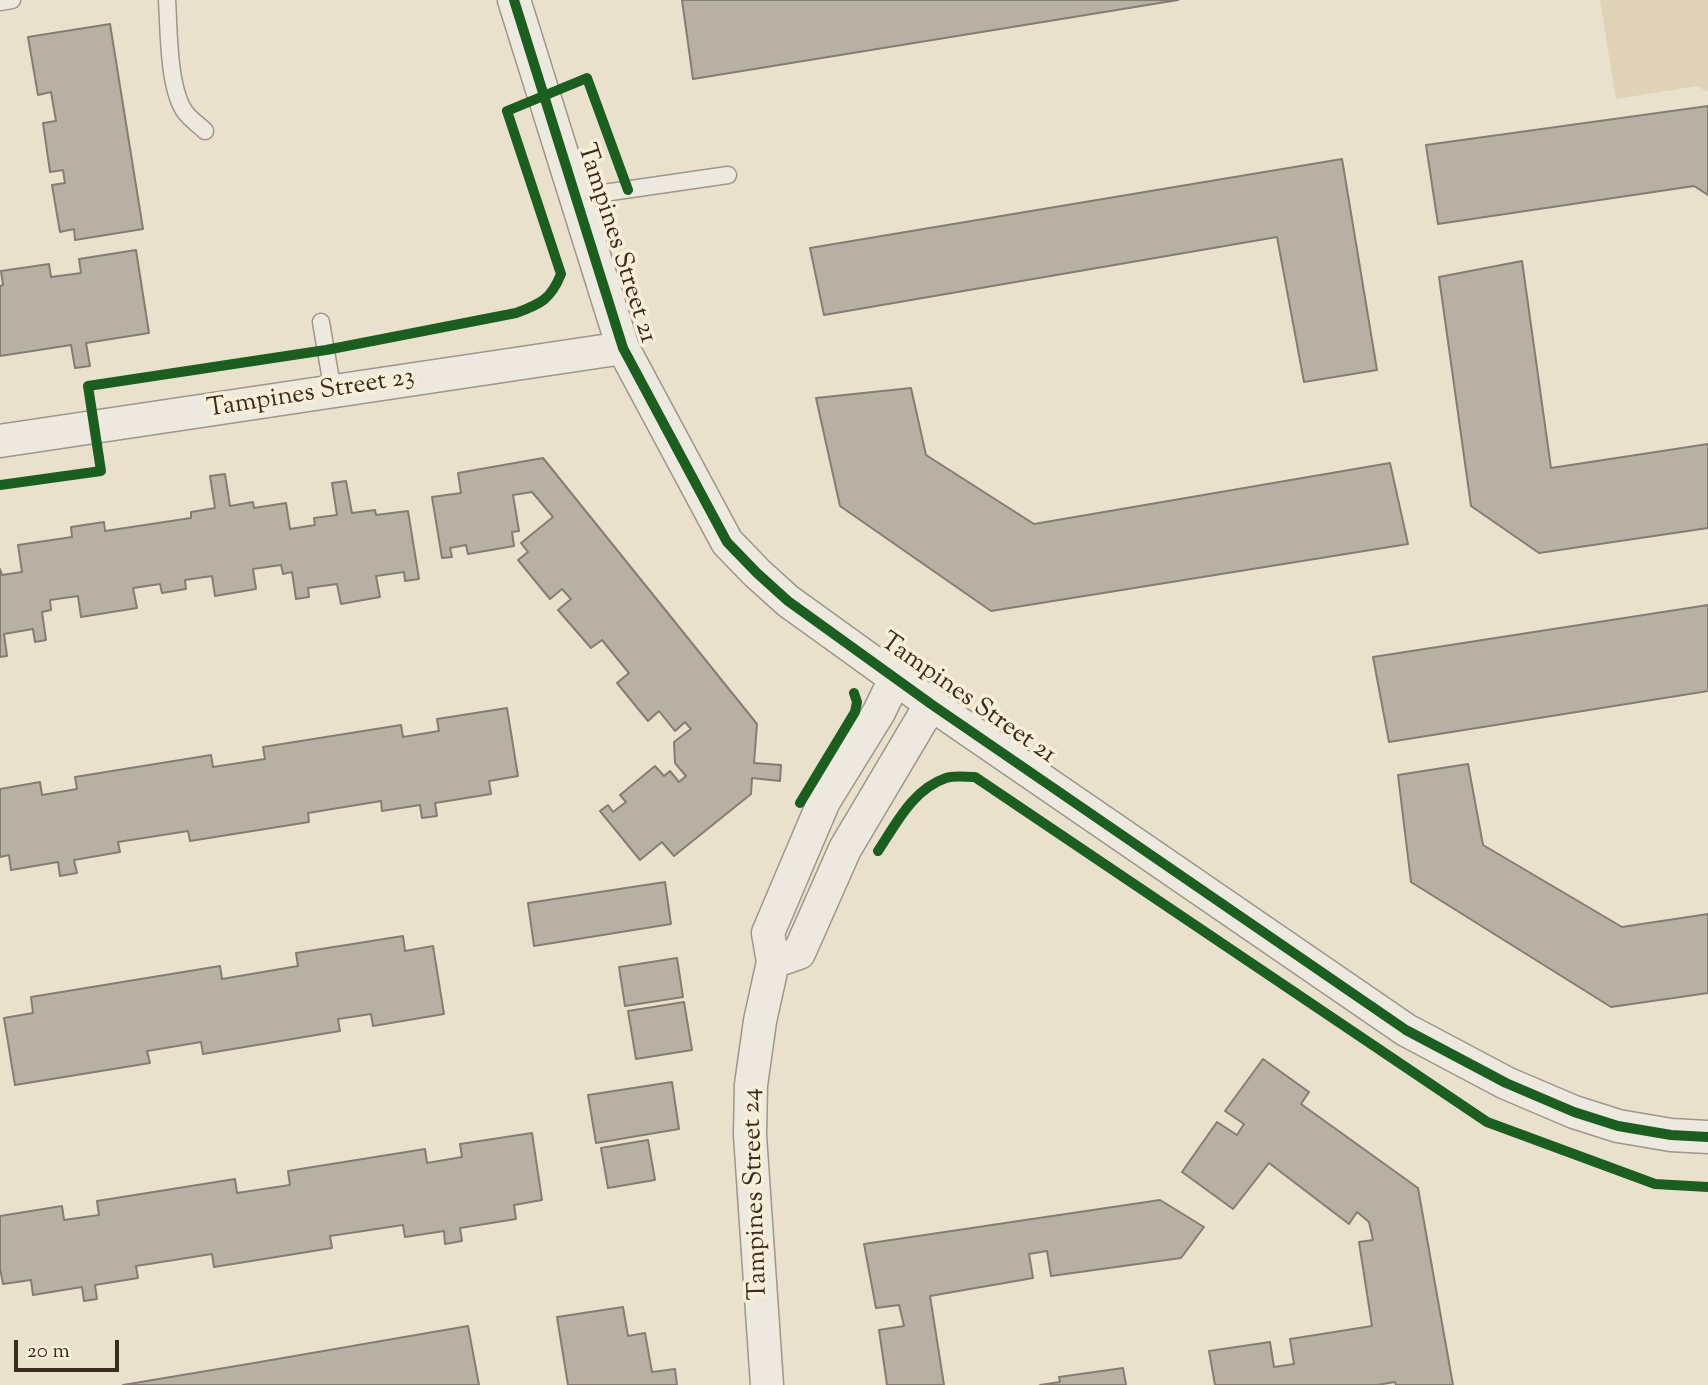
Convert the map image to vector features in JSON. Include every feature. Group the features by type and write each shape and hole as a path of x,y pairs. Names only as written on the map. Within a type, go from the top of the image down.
{"street":[{"name":"Tampines Street 21","path":"514,0 623,348 727,542 788,601 931,704 1406,1030 1466,1063 1574,1112 1618,1126 1671,1135 1708,1137"},
{"name":"Tampines Street 23","path":"0,441 623,348"},
{"name":"Tampines Street 24","path":"767,1385 753,1197 751,1085 760,1021 774,962 768,933 824,801 879,712 895,679"},
{"path":"774,962 799,953 845,849 931,704"}],"lane":[{"path":"0,2 12,0"},
{"path":"167,0 171,69 176,88 185,112 205,131"},
{"path":"576,197 728,175"},
{"path":"321,322 333,392"}],"shaded area":[{"path":"1600,0 1708,0 1708,92 1697,86 1616,99"}],"building":[{"path":"682,0 1178,0 693,79"},
{"path":"110,24 143,229 75,240 74,229 60,232 52,185 65,183 63,170 50,172 43,123 56,121 51,92 38,95 28,37"},
{"path":"1708,106 1708,195 1694,186 1438,224 1426,145"},
{"path":"1342,159 1377,370 1304,382 1277,237 824,315 810,248"},
{"path":"136,250 149,333 86,343 90,366 75,368 71,345 0,356 0,286 3,285 1,271 49,264 51,277 81,273 79,259"},
{"path":"1522,261 1551,468 1708,444 1708,528 1539,553 1471,506 1439,277"},
{"path":"911,388 926,455 1034,524 1390,463 1408,544 991,611 840,506 816,398"},
{"path":"543,458 757,724 754,763 781,765 780,781 752,778 751,794 674,856 662,842 640,860 600,811 608,805 613,812 626,802 620,795 655,766 664,776 670,771 679,782 686,776 675,763 674,742 691,729 685,722 675,731 659,711 648,721 617,683 629,673 602,640 591,648 558,610 571,599 562,589 550,599 518,560 528,552 521,543 553,517 532,492 513,495 519,531 512,532 514,546 468,554 466,545 450,548 452,557 442,558 432,497 461,493 458,473"},
{"path":"225,474 230,506 253,502 254,508 286,503 290,529 315,525 314,518 337,515 332,483 346,481 352,513 375,510 376,515 408,511 419,579 405,581 404,572 376,576 380,597 341,604 337,584 308,588 309,597 296,599 292,572 283,574 281,565 253,569 256,589 215,596 212,576 185,580 186,589 162,593 160,584 133,588 137,608 81,617 78,596 50,600 51,610 42,612 46,640 35,642 33,629 4,634 7,656 0,657 0,569 2,575 22,572 18,545 72,537 71,527 104,522 105,531 191,518 191,512 215,508 210,476"},
{"path":"1708,605 1708,691 1389,742 1373,657"},
{"path":"507,708 518,776 489,781 491,794 435,803 437,816 422,818 420,805 382,811 381,801 308,813 309,822 190,841 188,831 118,842 120,852 74,860 77,873 60,876 58,862 11,870 9,855 0,857 0,789 40,782 42,795 77,789 75,777 211,755 213,767 265,759 263,747 401,725 403,737 439,731 437,719"},
{"path":"1468,764 1483,845 1622,927 1708,914 1708,993 1611,1007 1411,882 1398,775"},
{"path":"665,882 671,924 534,946 528,903"},
{"path":"403,936 405,951 433,946 444,1014 373,1026 371,1014 338,1019 340,1031 203,1054 201,1042 147,1051 150,1063 15,1085 4,1018 33,1013 31,997 220,966 222,979 298,966 296,953"},
{"path":"677,958 683,997 625,1006 619,967"},
{"path":"684,1002 692,1050 636,1059 628,1011"},
{"path":"1263,1059 1309,1092 1301,1104 1418,1188 1453,1385 1396,1385 1395,1382 1377,1385 1215,1385 1209,1351 1270,1342 1274,1367 1294,1364 1290,1339 1372,1326 1359,1242 1373,1240 1369,1222 1357,1212 1349,1224 1269,1163 1233,1209 1182,1172 1217,1122 1237,1135 1244,1124 1225,1111"},
{"path":"672,1082 679,1129 596,1143 588,1095"},
{"path":"532,1133 542,1200 514,1205 516,1219 460,1228 462,1241 445,1244 444,1231 405,1237 403,1225 330,1236 332,1248 214,1267 212,1254 136,1266 138,1278 95,1285 97,1299 84,1301 82,1287 33,1295 31,1280 3,1284 0,1268 0,1216 62,1206 64,1220 99,1215 97,1201 235,1179 237,1193 290,1185 288,1171 425,1149 427,1163 462,1157 460,1144"},
{"path":"648,1140 655,1180 608,1188 601,1148"},
{"path":"1160,1200 1204,1227 1181,1258 1051,1276 1047,1251 1029,1254 1033,1278 930,1296 944,1385 887,1385 879,1330 904,1326 899,1305 876,1308 864,1244"},
{"path":"623,1307 628,1336 645,1333 652,1372 675,1369 677,1385 568,1385 557,1317"},
{"path":"468,1326 479,1385 123,1385 254,1363"},
{"path":"1123,1368 1126,1385 1040,1385 1060,1382 1059,1377"}],"cycle path":[{"path":"514,0 623,348 727,542 757,573 788,601 931,704 1406,1030 1506,1083 1574,1112 1618,1126 1671,1135 1708,1137"},
{"path":"0,485 101,471 88,386 326,350 516,313 544,300 561,274 507,111 587,78 628,190"},
{"path":"800,803 855,712 857,702 854,693"},
{"path":"878,851 906,808 924,790 949,777 975,777 1487,1122 1655,1184 1708,1187"}]}
